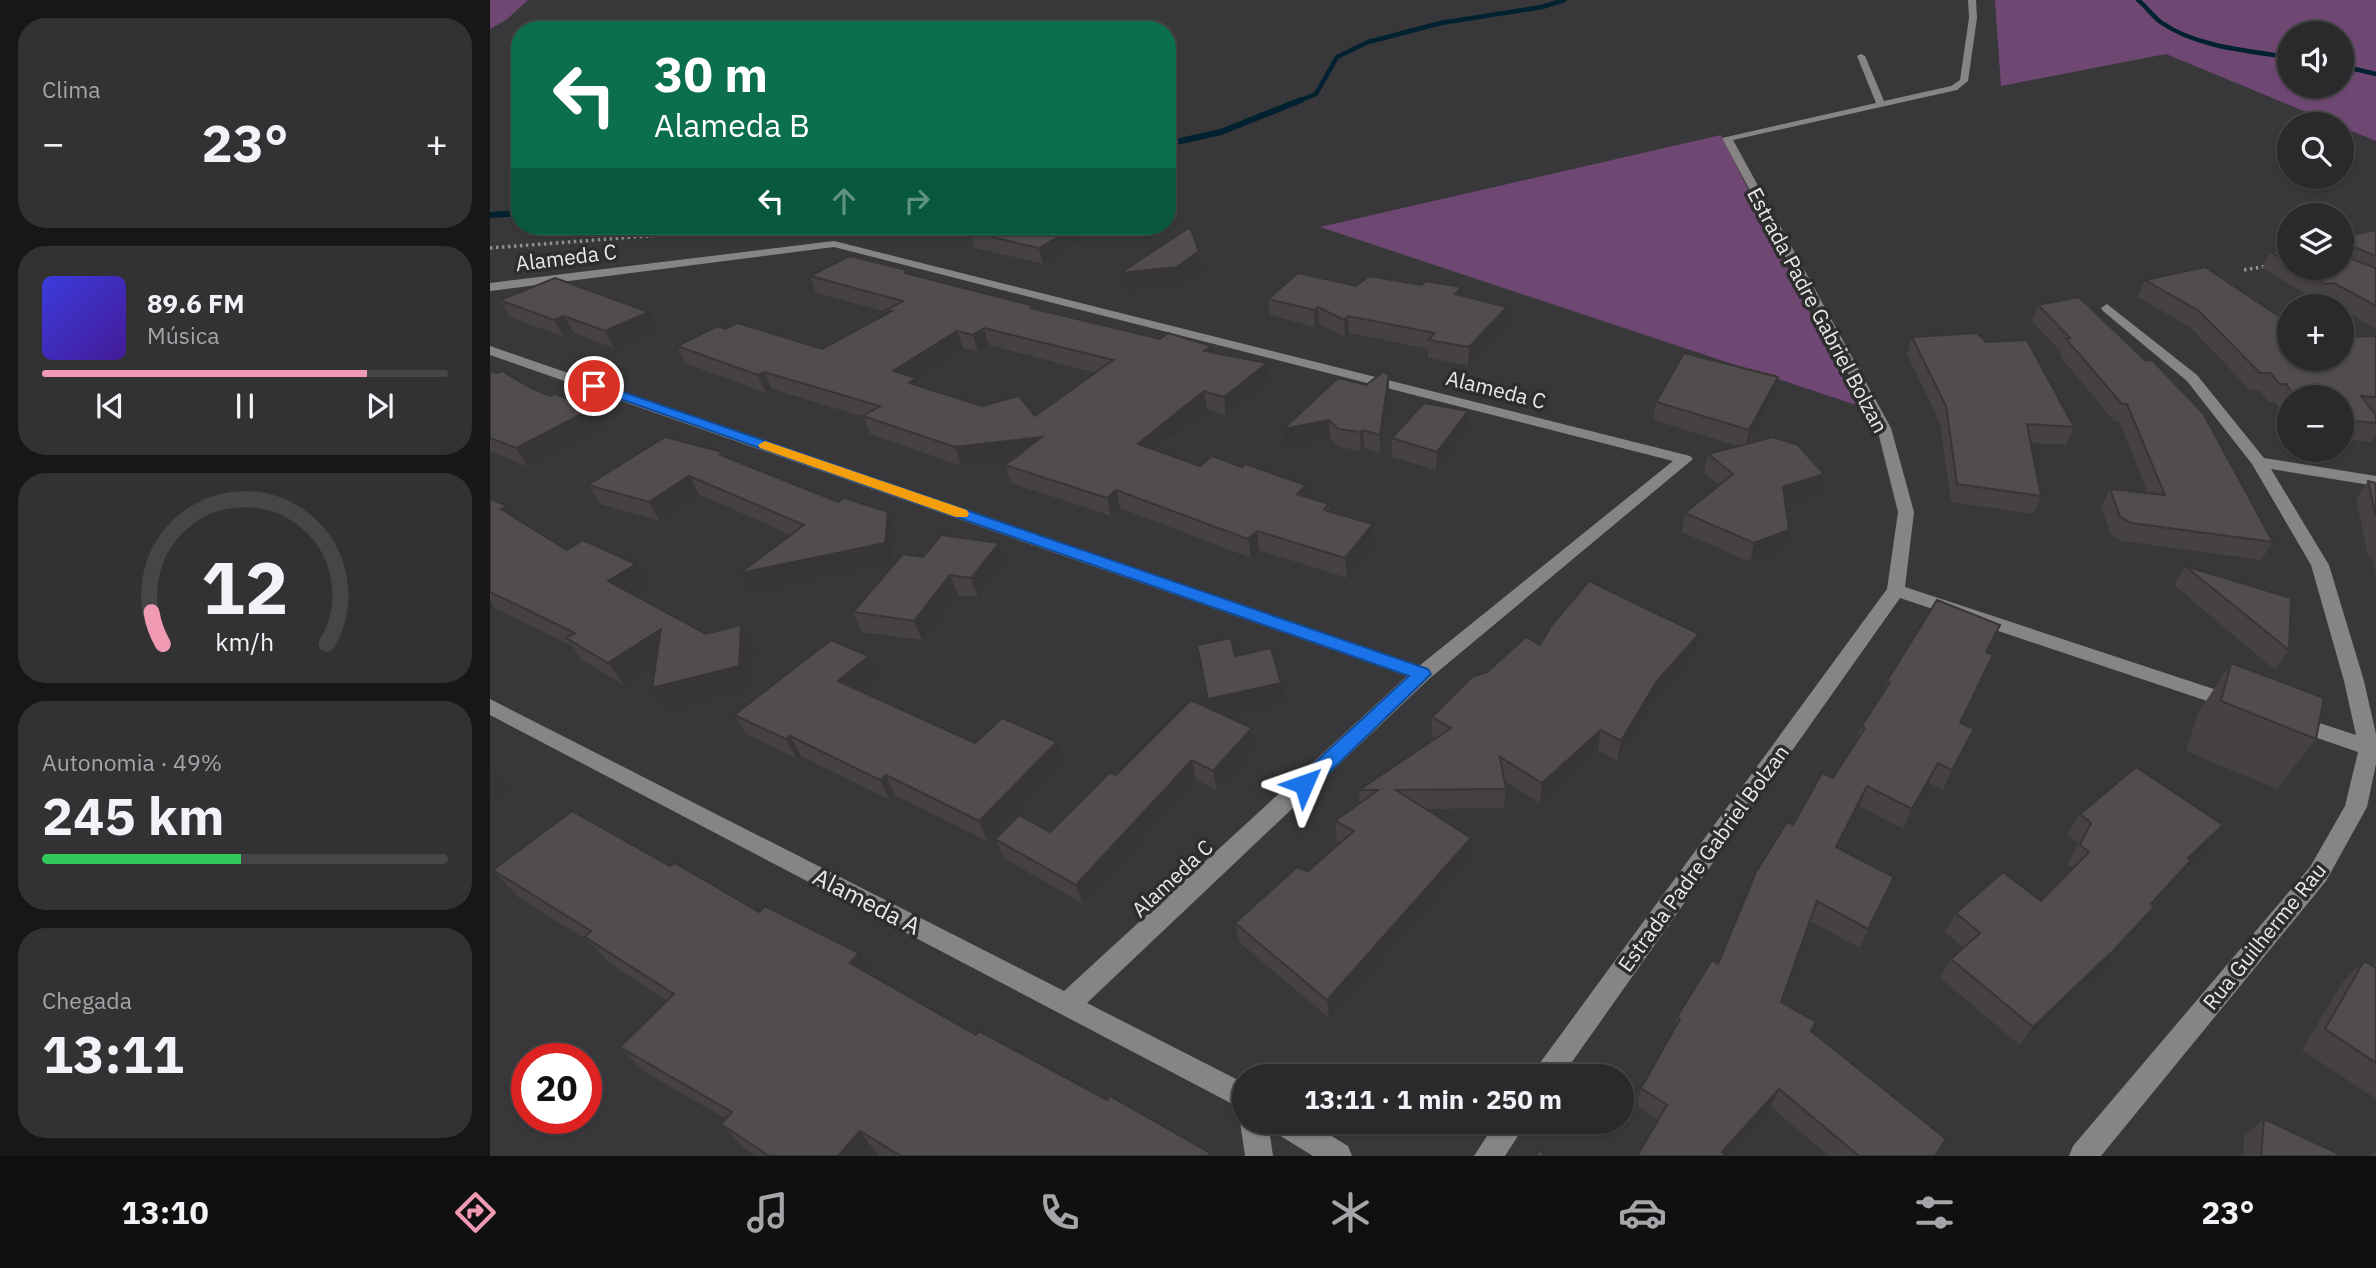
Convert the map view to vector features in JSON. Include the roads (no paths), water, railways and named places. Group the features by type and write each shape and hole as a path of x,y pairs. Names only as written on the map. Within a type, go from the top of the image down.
{"street":[{"name":"Estrada Padre Gabriel Bolzan","path":"1555,1064 1896,590 1906,512 1884,428 1727,138 1880,102 1954,88 1964,81 1973,18 1972,0"},
{"path":"1861,56 1880,102"},
{"name":"Alameda C","path":"490,287 834,244 1685,459 1422,674 1067,1005"},
{"name":"Rua Guilherme Rau","path":"2083,1156 2318,874 2356,807 2373,749 2320,565 2259,462 2192,378 2107,308"},
{"path":"490,350 1422,674"},
{"path":"2259,462 2376,481"},
{"path":"1896,590 2251,709"},
{"name":"Alameda A","path":"490,706 1232,1091"},
{"path":"2277,717 2373,749"},
{"path":"1256,1134 1259,1156"},
{"path":"1303,1134 1338,1156"},
{"path":"1488,1156 1504,1134"}],"waterway":[{"path":"1176,142 1221,132 1316,94 1337,57 1368,42 1441,23 1542,7 1564,0"},
{"path":"2138,0 2162,23 2191,38 2223,47 2277,55"},
{"path":"2354,69 2376,74"},
{"path":"490,215 511,214"}]}
